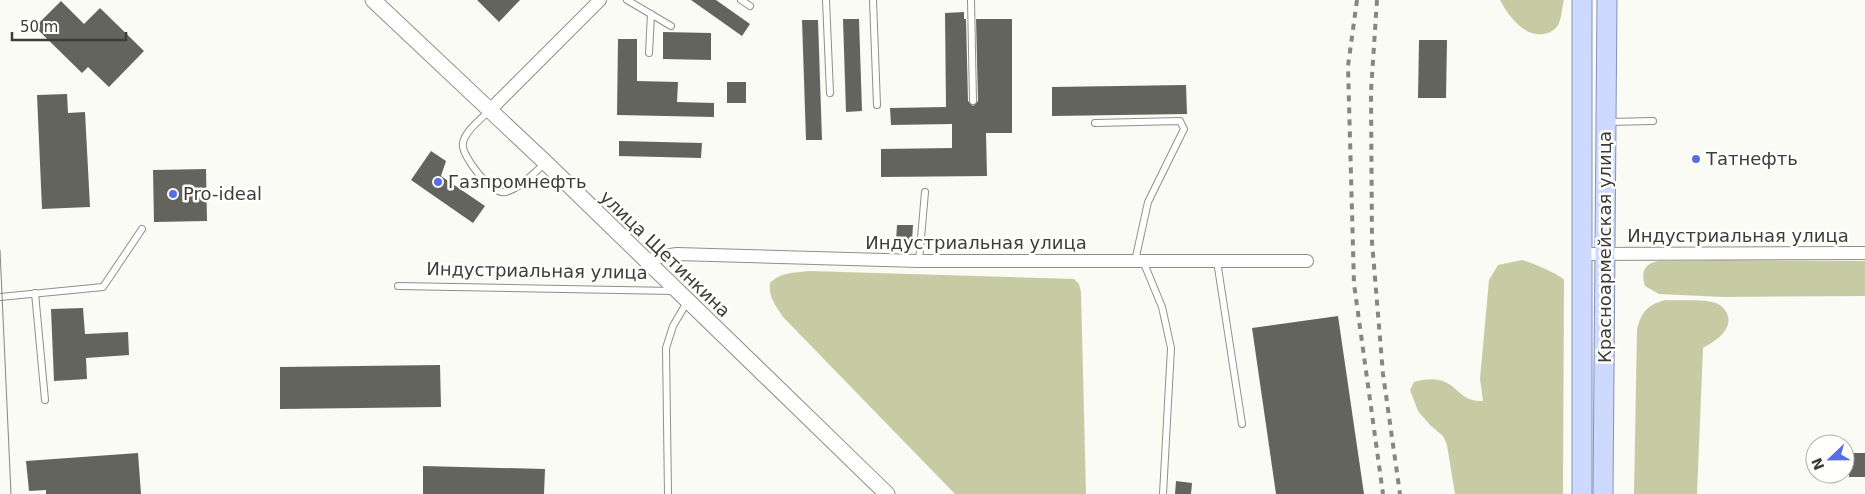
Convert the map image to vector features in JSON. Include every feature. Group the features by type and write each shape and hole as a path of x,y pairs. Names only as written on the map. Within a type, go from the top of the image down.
{"main road":[{"name":"Красноармейская улица","path":"1582,0 1582,494"},
{"name":"Красноармейская улица","path":"1603,494 1607,0"}],"street":[{"name":"улица Щетинкина","path":"373,0 546,163 675,291 887,494"},
{"path":"490,110 600,0"},
{"name":"Индустриальная улица","path":"1582,254 1865,253"},
{"name":"Индустриальная улица","path":"646,261 677,254 918,261 1307,261"}],"lane":[{"path":"627,0 672,26"},
{"path":"741,0 750,6"},
{"path":"826,0 830,93"},
{"path":"873,0 877,106"},
{"path":"971,0 973,101"},
{"path":"649,53 651,14"},
{"path":"490,110 467,135 462,144 466,157 497,192 505,192 516,187 546,163"},
{"path":"1095,123 1180,121 1184,129 1148,202 1139,261 1162,307 1170,348 1163,494"},
{"path":"1606,122 1653,121"},
{"path":"918,261 925,192"},
{"path":"0,297 103,287 142,229"},
{"path":"1217,261 1242,424"},
{"name":"Индустриальная улица","path":"398,286 675,291"},
{"path":"35,293 45,400"},
{"path":"668,494 666,348 673,326 687,302"}],"green space":[{"path":"1500,0 1564,0 1561,17 1555,29 1548,33 1540,34 1532,33 1519,26"},
{"path":"1522,260 1551,272 1564,280 1563,494 1455,494 1447,445 1443,436 1418,411 1410,390 1414,382 1429,379 1439,380 1447,383 1465,397 1483,401 1480,379 1489,280 1498,265"},
{"path":"1722,260 1865,261 1865,296 1724,297 1659,294 1645,286 1644,270 1653,262"},
{"path":"809,271 1074,279 1079,284 1081,292 1086,494 955,494 783,317 771,297 770,283 783,275"},
{"path":"1665,300 1714,302 1723,307 1728,316 1727,328 1714,342 1703,348 1697,494 1634,494 1637,329 1646,310 1654,304"}],"building":[{"path":"477,0 520,0 499,22"},
{"path":"691,0 716,0 750,24 742,36"},
{"path":"61,1 84,24 100,8 144,51 109,87 88,67 82,73 35,27"},
{"path":"964,12 964,19 966,19 968,101 973,106 978,101 976,19 1012,19 1012,133 986,133 987,176 881,177 881,149 952,148 952,124 891,125 890,108 946,107 945,13"},
{"path":"843,19 859,19 862,111 846,112"},
{"path":"802,20 818,20 822,140 806,140"},
{"path":"663,32 711,33 711,60 663,59"},
{"path":"618,39 637,39 637,81 678,82 677,102 714,103 714,117 617,115"},
{"path":"1419,40 1447,40 1446,98 1418,98"},
{"path":"727,82 746,82 746,103 727,103"},
{"path":"1186,85 1187,114 1052,116 1052,87"},
{"path":"67,94 68,113 85,112 90,207 42,209 37,95"},
{"path":"619,141 702,143 701,158 619,156"},
{"path":"431,151 446,161 441,176 485,206 473,223 411,180"},
{"path":"206,169 207,221 154,222 153,170"},
{"path":"897,225 913,225 912,241 896,241"},
{"path":"83,308 85,334 128,332 129,355 86,358 87,379 54,381 51,309"},
{"path":"1338,316 1364,494 1276,494 1252,328"},
{"path":"440,365 441,407 280,409 280,367"},
{"path":"138,453 141,494 46,494 46,490 29,491 26,461"},
{"path":"1855,453 1865,453 1865,477 1855,477"},
{"path":"423,466 545,469 544,494 423,494"},
{"path":"1176,481 1192,483 1191,494 1175,494"}],"tram line":[{"path":"0,250 11,494"}],"railway":[{"path":"1357,0 1348,66 1354,284 1383,494"},
{"path":"1377,0 1371,91 1372,242 1383,374 1400,494"}],"place":[{"name":"Татнефть","path":"1696,159"},
{"name":"Газпромнефть","path":"438,182"},
{"name":"Pro-ideal","path":"173,194"}]}
